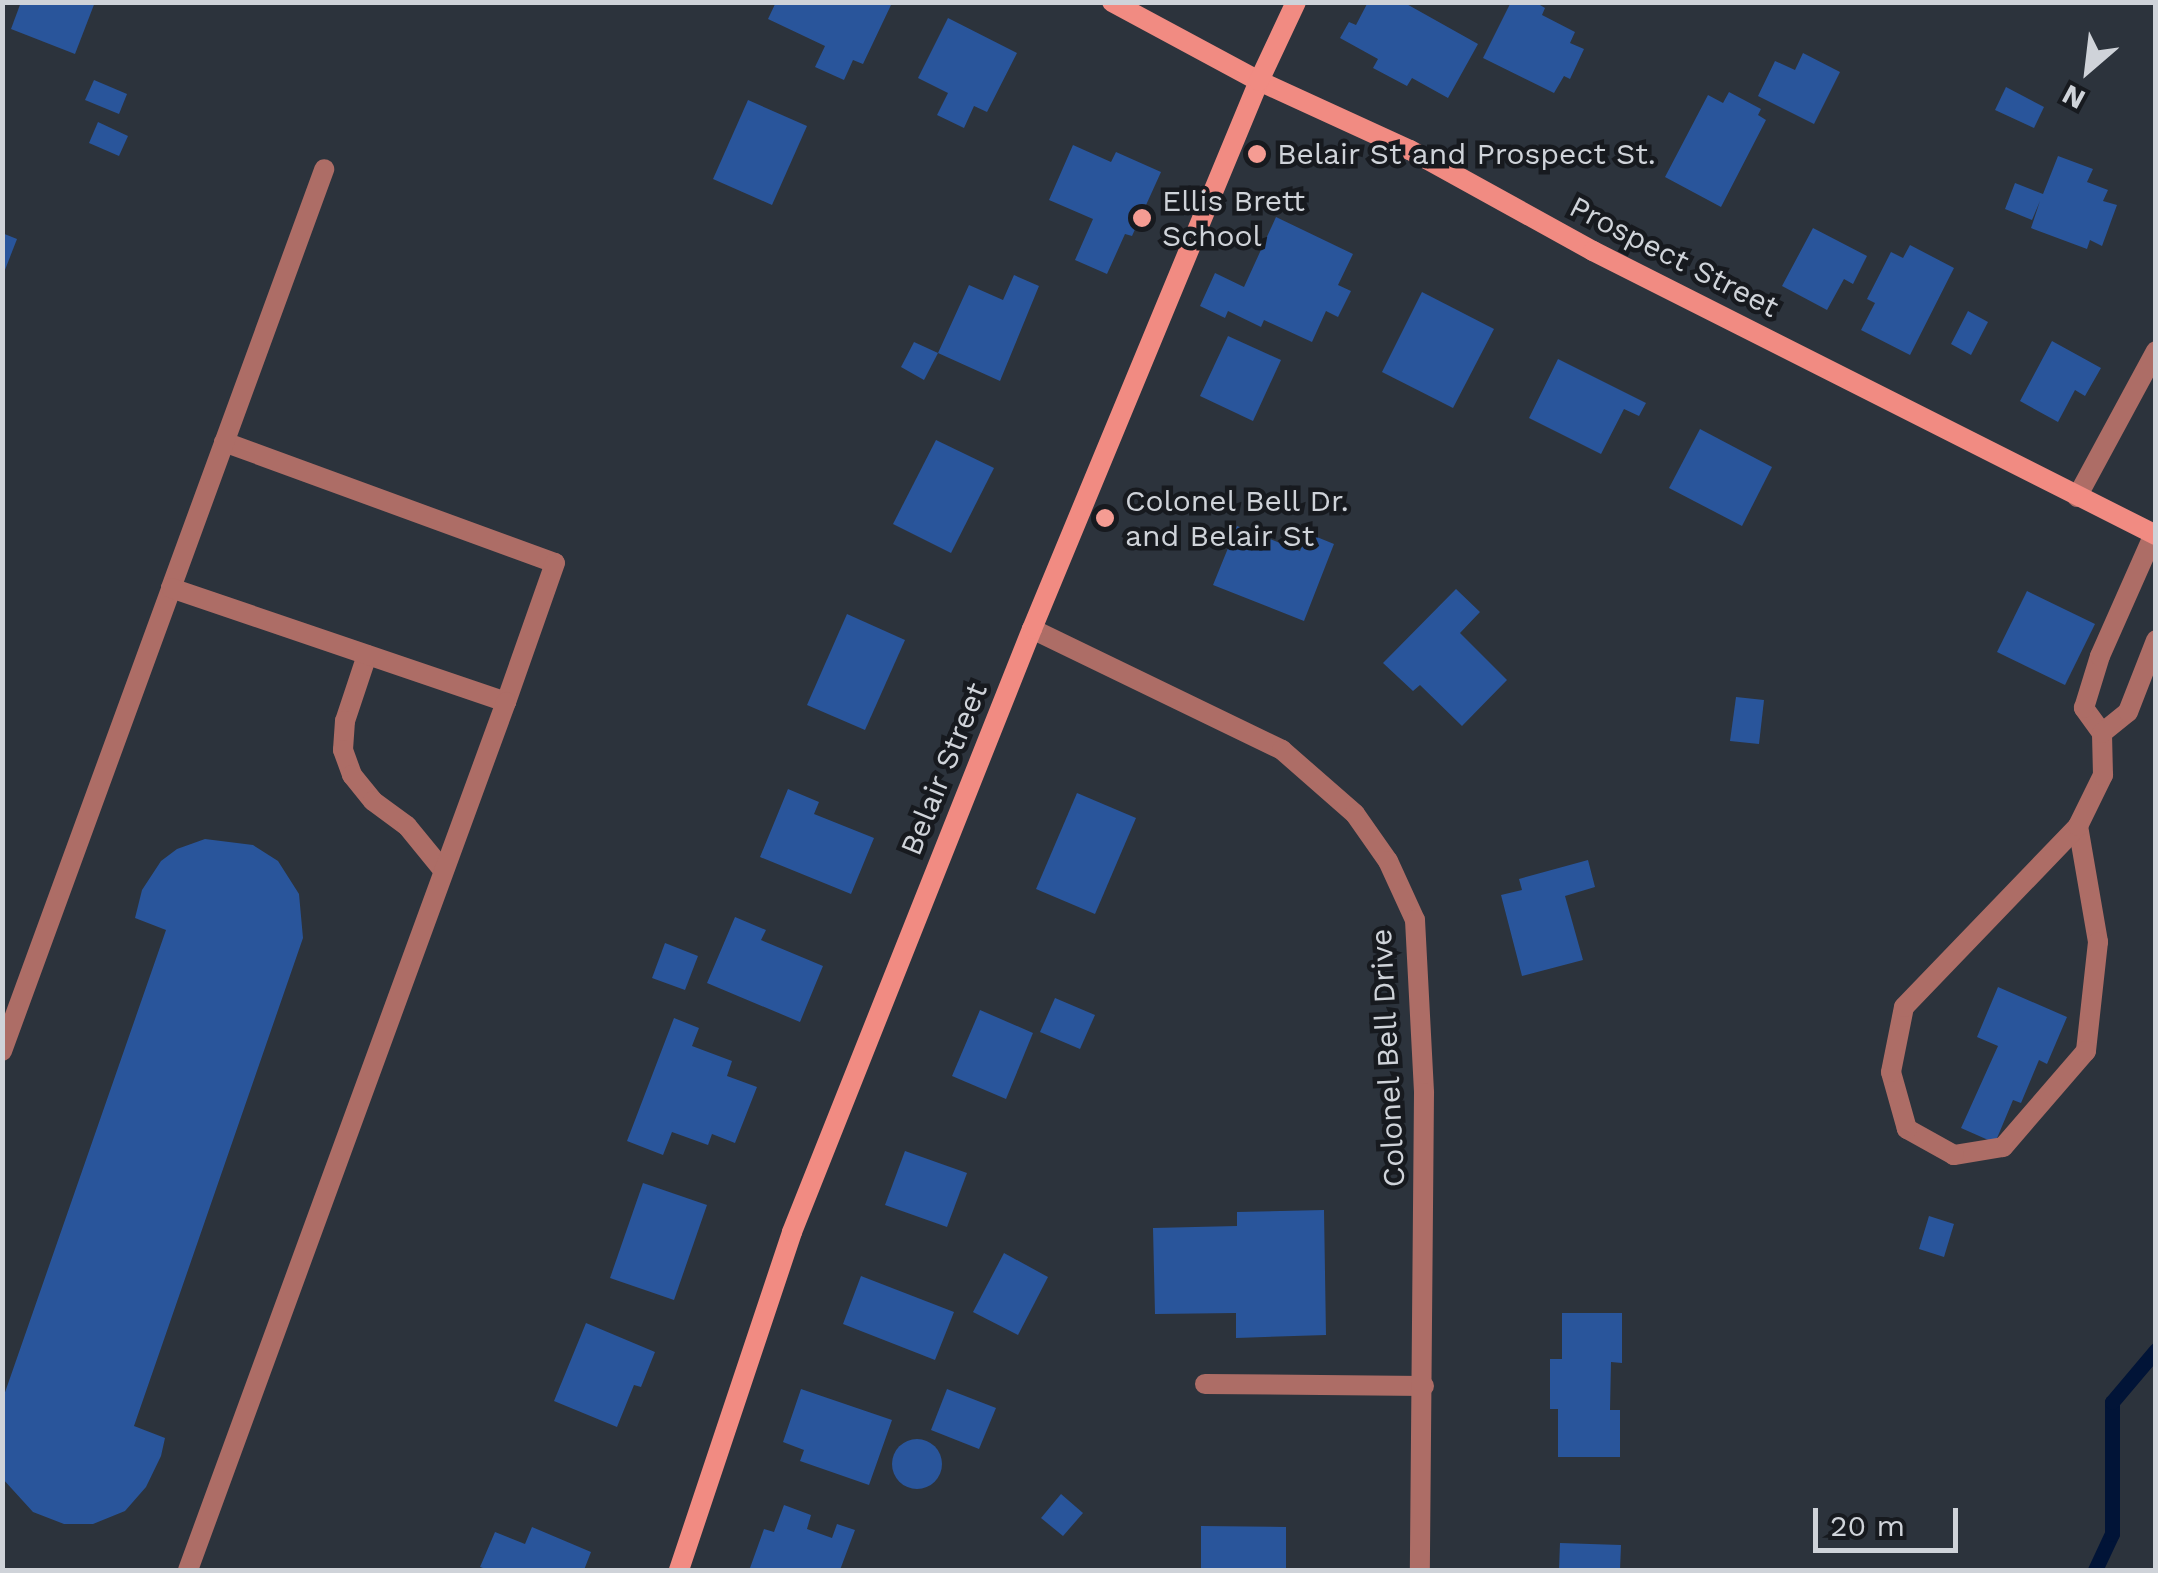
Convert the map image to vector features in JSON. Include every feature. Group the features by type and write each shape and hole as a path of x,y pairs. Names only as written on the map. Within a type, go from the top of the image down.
{"main road":[{"name":"Prospect Street","path":"1112,2 1259,81 1410,150 1593,250 2155,535"},
{"name":"Belair Street","path":"680,1570 792,1232 1032,629 1259,81 1296,2"}],"street":[{"path":"2,1051 324,170"},
{"path":"2077,497 2156,351"},
{"path":"188,1570 555,564 224,442"},
{"path":"2078,826 2098,942 2086,1051 2003,1147 1954,1155 1907,1129 1891,1072 1904,1007 2078,826 2103,774 2102,733 2084,708 2100,656 2155,535"},
{"path":"171,588 506,702"},
{"name":"Colonel Bell Drive","path":"1032,629 1282,750 1355,814 1388,861 1415,920 1424,1093 1420,1570"},
{"path":"2102,733 2128,712 2156,640"},
{"path":"367,655 345,721 343,750 352,775 374,801 407,826 443,870"},
{"path":"1205,1384 1424,1386"}],"building":[{"path":"21,2 95,2 75,54 11,29"},
{"path":"776,2 891,5 863,64 853,60 844,80 815,67 825,46 768,19"},
{"path":"1368,2 1403,2 1478,44 1448,98 1412,78 1407,86 1373,68 1378,59 1340,38 1349,22 1356,25"},
{"path":"1511,2 1535,2 1545,8 1542,15 1575,32 1570,43 1584,49 1570,79 1564,76 1554,93 1483,58"},
{"path":"948,18 1017,53 987,112 974,106 964,128 937,115 948,93 918,78"},
{"path":"1803,53 1840,72 1814,124 1758,96 1775,61 1795,70"},
{"path":"94,80 127,94 119,114 85,100"},
{"path":"2006,87 2044,107 2034,128 1995,110"},
{"path":"1729,92 1761,109 1758,115 1766,120 1721,207 1665,177 1708,95 1723,103"},
{"path":"748,100 807,126 772,205 713,179"},
{"path":"98,122 128,136 119,156 89,143"},
{"path":"1073,145 1111,162 1116,152 1161,172 1132,236 1125,234 1107,274 1075,260 1093,219 1049,200"},
{"path":"2058,156 2093,169 2087,182 2108,190 2103,201 2117,205 2102,246 2090,240 2087,249 2031,228 2040,201 2032,220 2005,209 2015,183 2043,194"},
{"path":"1276,217 1353,254 1338,285 1351,291 1338,317 1326,311 1312,342 1264,320 1261,327 1228,311 1225,318 1200,306 1215,273 1244,287"},
{"path":"1813,228 1867,256 1853,284 1844,279 1827,310 1782,286"},
{"path":"2,233 17,239 3,275 2,275"},
{"path":"1910,245 1954,268 1910,355 1861,330 1875,303 1867,299 1891,252 1903,258"},
{"path":"1014,275 1039,286 1000,381 938,353 969,285 1003,300"},
{"path":"1422,292 1494,329 1453,408 1382,372"},
{"path":"1968,311 1988,322 1971,355 1951,344"},
{"path":"1228,336 1281,360 1253,421 1200,396"},
{"path":"2052,341 2101,368 2085,396 2075,390 2058,422 2020,401"},
{"path":"914,342 938,353 924,380 901,367"},
{"path":"1558,359 1646,403 1639,416 1624,409 1601,454 1529,418"},
{"path":"1700,429 1772,467 1742,526 1669,488"},
{"path":"936,440 994,468 951,553 893,524"},
{"path":"1237,526 1300,551 1307,533 1334,544 1304,621 1213,585"},
{"path":"1456,589 1480,612 1460,633 1507,680 1462,726 1420,685 1413,691 1383,663"},
{"path":"2027,591 2095,624 2065,685 1997,652"},
{"path":"847,614 905,640 865,730 807,705"},
{"path":"1736,697 1764,700 1759,744 1730,741"},
{"path":"788,789 819,802 814,814 874,838 851,894 760,857"},
{"path":"1077,793 1136,818 1095,914 1036,889"},
{"path":"205,839 253,845 278,861 299,894 303,938 134,1426 165,1438 161,1456 146,1487 125,1511 93,1524 64,1524 33,1512 2,1478 2,1401 166,930 135,918 142,890 161,861 177,849"},
{"path":"1588,860 1595,887 1565,896 1583,960 1522,976 1501,895 1522,890 1519,879"},
{"path":"735,917 766,930 761,940 823,966 800,1022 707,983"},
{"path":"665,943 698,956 685,990 652,978"},
{"path":"1998,987 2067,1017 2047,1064 2039,1060 2021,1103 2013,1100 1995,1143 1961,1128 1998,1046 1977,1037"},
{"path":"1055,998 1095,1015 1080,1049 1040,1032"},
{"path":"980,1010 1033,1033 1006,1099 952,1076"},
{"path":"674,1018 699,1028 692,1046 732,1061 727,1076 757,1087 735,1143 712,1134 708,1145 672,1132 663,1155 627,1141"},
{"path":"905,1151 967,1173 947,1227 885,1205"},
{"path":"643,1183 707,1205 674,1300 610,1278"},
{"path":"1324,1210 1326,1335 1236,1338 1236,1313 1155,1314 1153,1228 1237,1226 1237,1212"},
{"path":"1929,1216 1954,1224 1944,1257 1919,1249"},
{"path":"1004,1253 1048,1277 1018,1335 973,1312"},
{"path":"861,1276 954,1312 935,1360 843,1324"},
{"path":"1562,1313 1622,1313 1622,1363 1611,1362 1610,1410 1620,1410 1620,1457 1558,1457 1558,1409 1550,1409 1550,1359 1562,1359"},
{"path":"586,1323 655,1352 641,1387 634,1385 617,1427 554,1401"},
{"path":"801,1389 892,1420 869,1485 800,1461 804,1450 783,1442"},
{"path":"947,1389 996,1408 979,1449 931,1430"},
{"path":"917,1439 934,1447 942,1464 934,1481 917,1489 900,1481 892,1464 900,1447"},
{"path":"1061,1494 1083,1513 1063,1536 1041,1518"},
{"path":"784,1505 811,1515 807,1529 832,1538 837,1524 855,1530 840,1570 750,1568 764,1529 774,1532"},
{"path":"1201,1526 1286,1527 1286,1570 1201,1570"},
{"path":"532,1527 591,1552 584,1570 480,1567 495,1532 525,1544"},
{"path":"1560,1543 1621,1545 1620,1570 1559,1570"}],"waterway":[{"path":"2095,1570 2112,1534 2112,1402 2156,1350"}],"place":[{"name":"Belair St and Prospect St.","path":"1257,154"},
{"name":"Ellis Brett School","path":"1142,218"},
{"name":"Colonel Bell Dr. and Belair St","path":"1105,518"}]}
